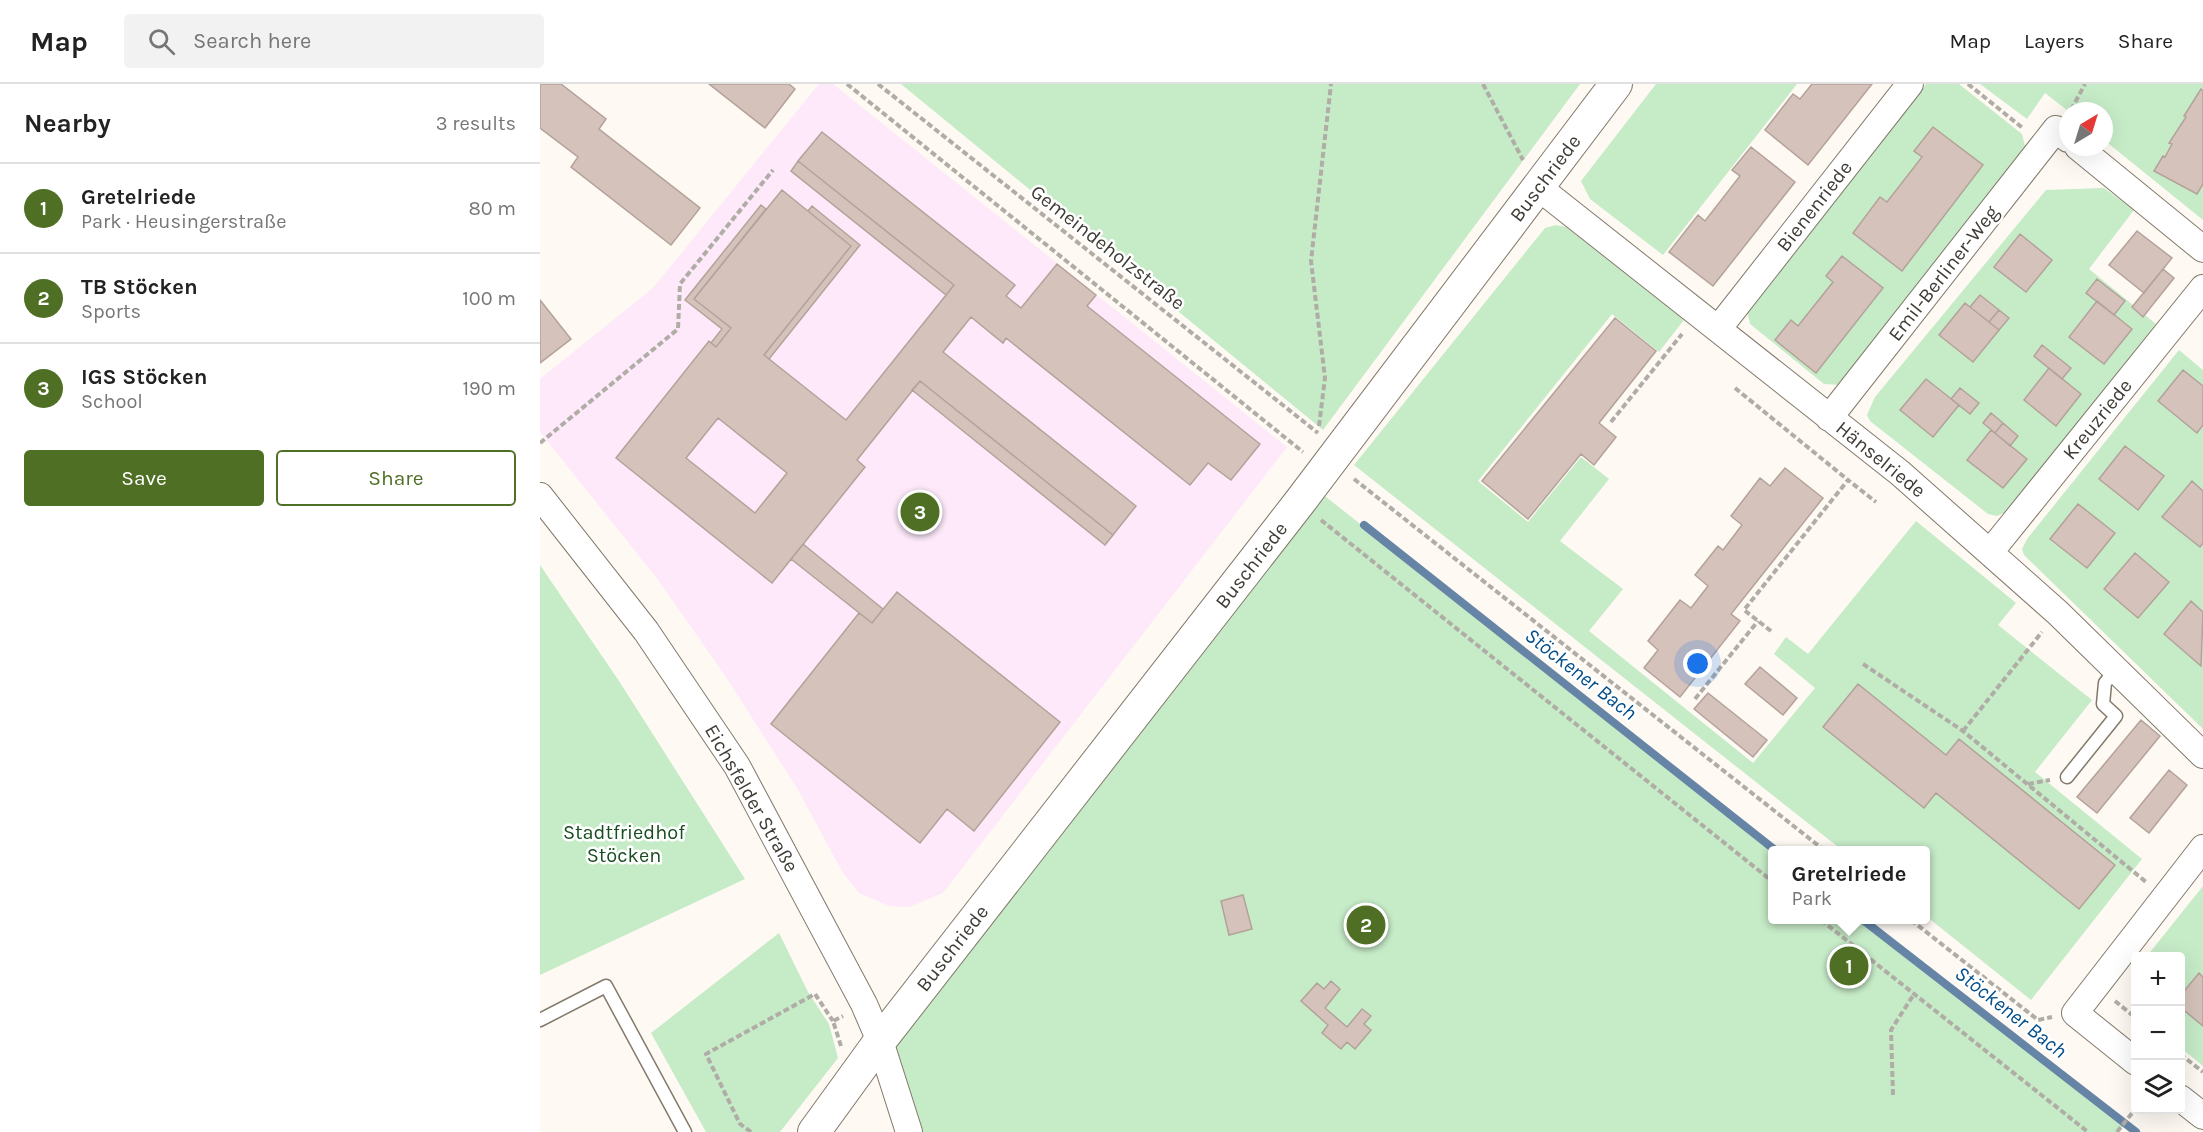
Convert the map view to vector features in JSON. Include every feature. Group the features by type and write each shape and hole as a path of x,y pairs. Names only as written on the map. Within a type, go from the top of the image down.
{"street":[{"name":"Buschriede","path":"814,1132 880,1041 1299,503 1616,84"},
{"name":"Bienenriede","path":"1708,321 1910,84"},
{"name":"Emil-Berliner-Weg","path":"1829,418 2059,132"},
{"path":"2089,156 2203,249"},
{"name":"Hänselriede","path":"1538,187 1900,473 1991,551 2058,613 2203,755"},
{"name":"Kreuzriede","path":"1991,551 2203,288"},
{"name":"Eichsfelder Straße","path":"540,496 646,631 737,766 796,872 864,1004 880,1041 909,1132"},
{"path":"2134,1060 2075,1012 2203,848"},
{"path":"2185,1101 2203,1116"}],"lane":[{"path":"2067,777 2116,716 2103,704 2105,683 2116,669"},
{"path":"540,1020 606,986 685,1132"}],"path":[{"path":"847,84 1303,452"},
{"name":"Gemeindeholzstraße","path":"878,84 1318,434 1325,378 1311,261 1331,84"},
{"path":"1483,84 1538,187"},
{"path":"1968,84 2059,130"},
{"path":"2075,102 2085,84"},
{"path":"540,443 678,329 680,284 773,170"},
{"path":"1611,422 1708,321"},
{"path":"1735,388 1876,502"},
{"path":"1347,474 1819,846"},
{"path":"1771,631 1743,610 1848,480"},
{"path":"1299,503 1768,877"},
{"path":"1963,731 2058,613"},
{"path":"1695,699 1758,621"},
{"path":"1863,664 1963,731 2165,898"},
{"path":"1826,924 2088,1132"},
{"path":"1916,924 2038,1020 2075,1012"},
{"path":"751,1132 740,1124 706,1054 815,994 833,1021"},
{"path":"1893,1095 1891,1030 1914,994"},
{"path":"2185,1057 2203,1072"},
{"path":"2117,1132 2131,1114"}],"shaded area":[{"path":"819,84 833,84 1287,447 943,893 909,907 889,906 859,893 843,873 797,788 726,677 656,577 540,432 540,379 653,288"}],"green space":[{"path":"901,84 1580,84 1323,430"},
{"path":"1656,84 1797,84 1663,255 1590,199 1581,181"},
{"path":"1926,84 1959,84 2022,134 2026,150 1841,385 1824,384 1750,324 1747,311"},
{"path":"1980,84 2203,84 2203,220 2113,147 2113,102 2059,102 2059,104 2045,93 2027,119"},
{"path":"2104,188 2134,210 2089,269 2156,324 2006,512 1997,516 1988,514 1870,421 1867,415 1875,397 2046,190"},
{"path":"1556,225 1566,227 1684,320 1659,352 1612,314 1478,481 1528,522 1581,457 1609,479 1560,541 1623,589 1589,631 1753,763 1815,688 1774,654 1786,637 1808,654 1916,521 2016,603 1998,625 2092,700 2035,772 2142,859 2031,1000 1930,919 1930,846 1837,846 1354,465 1545,228"},
{"path":"2179,350 2203,370 2203,729 2024,555 2022,549 2027,539"},
{"path":"1312,486 1770,846 1768,846 1768,924 1868,924 2125,1124 2118,1132 909,1132 880,1041"},
{"name":"Stadtfriedhof Stöcken","path":"540,565 619,681 745,879 540,975"},
{"path":"2203,886 2203,1066 2185,1051 2185,952 2150,952"},
{"path":"779,933 808,992 829,1024 838,1058 780,1132 706,1132 651,1033"}],"building":[{"path":"540,84 561,84 606,119 599,129 700,208 671,245 571,167 578,157 540,128"},
{"path":"709,84 789,84 795,89 765,128"},
{"path":"1812,84 1872,84 1808,165 1765,130 1793,94 1800,99"},
{"path":"2201,89 2203,91 2203,184 2197,194 2154,171 2163,156 2165,157 2172,144 2169,143"},
{"path":"1933,127 1983,165 1902,271 1853,233 1880,197 1887,202 1922,157 1914,151"},
{"path":"822,132 1015,285 1006,296 1021,308 1057,264 1096,295 1087,306 1260,444 1231,480 1208,463 1190,485 1006,338 1003,343 971,317 943,352 1136,506 1113,535 920,381 857,460 865,467 772,583 616,458 709,341 716,347 731,328 694,299 782,190 851,246 764,355 846,420 954,285 798,161","holes":["718,418 787,473 755,513 686,458"]},
{"path":"1751,147 1795,182 1713,286 1669,252 1698,215 1705,221 1740,176 1732,170"},
{"path":"798,161 954,285 946,295 791,171"},
{"path":"761,205 766,209 694,299 731,328 716,347 711,343 722,329 685,300"},
{"path":"812,206 860,245 769,359 764,355 851,246 808,211"},
{"path":"2137,231 2172,258 2144,293 2109,265"},
{"path":"2020,234 2052,260 2026,292 1994,267"},
{"path":"1842,256 1883,288 1816,373 1775,340 1791,320 1798,326 1833,282 1826,276"},
{"path":"2163,269 2174,278 2143,317 2132,307"},
{"path":"2097,279 2125,301 2114,315 2086,293"},
{"path":"1980,295 1999,310 1989,322 1970,307"},
{"path":"540,300 571,339 540,363"},
{"path":"2097,301 2132,329 2104,364 2069,337"},
{"path":"1965,303 1999,330 1973,362 1939,335"},
{"path":"1999,310 2009,318 1999,330 1989,322"},
{"path":"1615,318 1656,351 1599,423 1616,437 1594,465 1581,454 1528,519 1482,481"},
{"path":"2042,345 2071,368 2062,379 2034,356"},
{"path":"2049,368 2081,394 2056,426 2024,400"},
{"path":"2183,370 2203,386 2203,425 2197,433 2158,401"},
{"path":"1926,379 1959,405 1933,437 1900,410"},
{"path":"920,381 1113,535 1105,545 912,390"},
{"path":"1960,388 1979,403 1970,414 1951,399"},
{"path":"1991,413 2003,423 1995,433 1983,423"},
{"path":"2003,423 2018,436 2010,446 1995,433"},
{"path":"1991,430 2027,459 2003,488 1967,460"},
{"path":"2125,446 2164,476 2138,510 2099,479"},
{"path":"1785,468 1823,498 1731,614 1740,621 1680,697 1644,668 1658,650 1648,641 1680,600 1691,608 1708,586 1695,575 1718,546 1723,550 1742,525 1731,516 1760,478 1770,486"},
{"path":"2192,481 2203,491 2203,543 2200,547 2162,517"},
{"path":"2078,504 2115,533 2087,568 2050,539"},
{"path":"803,544 883,609 872,623 791,559"},
{"path":"2135,553 2169,582 2138,618 2104,589"},
{"path":"897,592 1060,722 974,831 947,809 920,843 771,724 859,613 872,623"},
{"path":"2191,601 2203,612 2201,666 2164,634"},
{"path":"1760,667 1797,698 1783,715 1745,684"},
{"path":"1858,684 1946,755 1959,739 2115,865 2079,909 1936,793 1924,808 1823,727"},
{"path":"1708,693 1767,740 1753,757 1694,709"},
{"path":"2141,720 2160,736 2097,813 2077,797"},
{"path":"2169,770 2187,785 2149,833 2130,818"},
{"path":"1243,895 1252,929 1229,935 1221,901"},
{"path":"2199,973 2203,977 2203,1026 2185,1011 2185,990"},
{"path":"1331,981 1340,989 1325,1008 1347,1027 1362,1009 1371,1016 1364,1024 1371,1030 1355,1049 1347,1042 1341,1049 1322,1033 1328,1025 1301,1001 1317,983 1324,989"}],"waterway":[{"name":"Stöckener Bach","path":"1364,525 1770,846"},
{"name":"Stöckener Bach","path":"1868,924 2136,1132"}],"place":[{"name":"IGS Stöcken","path":"920,512"},
{"name":"TB Stöcken","path":"1366,925"},
{"name":"Gretelriede","path":"1849,966"}]}
